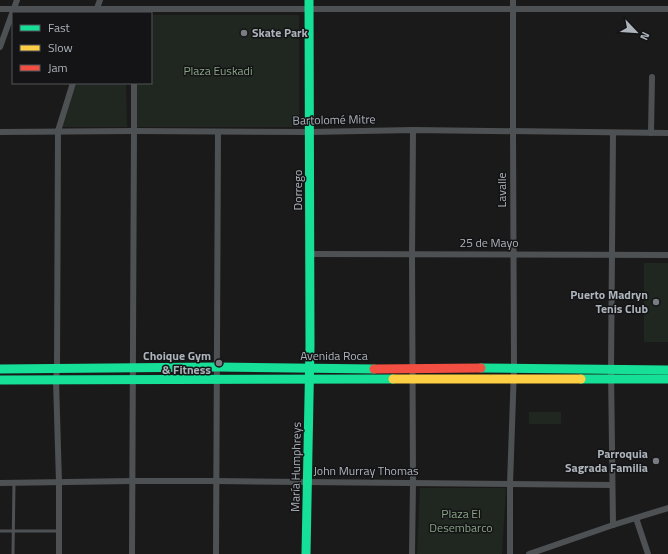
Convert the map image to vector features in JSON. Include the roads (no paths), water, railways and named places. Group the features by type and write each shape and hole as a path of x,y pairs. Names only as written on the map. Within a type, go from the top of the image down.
{"main road":[{"name":"Dorrego","path":"309,4 309,380"},
{"name":"Avenida Roca","path":"0,369 216,367 412,369 514,368 668,379"},
{"name":"Avenida Roca","path":"0,380 513,379 668,370"},
{"name":"María Humphreys","path":"306,554 309,380"}],"street":[{"path":"13,12 17,0"},
{"path":"96,11 100,0"},
{"name":"Lavalle","path":"510,554 510,484 514,368 513,0"},
{"path":"0,9 133,11 309,4 513,9 668,9"},
{"path":"0,47 12,14"},
{"path":"651,133 652,77"},
{"path":"59,554 59,483 56,380 58,131 73,84"},
{"path":"132,554 134,84"},
{"path":"412,554 413,130"},
{"name":"Bartolomé Mitre","path":"0,132 310,132 413,130 668,133"},
{"path":"216,554 218,132"},
{"path":"613,133 611,374 613,525"},
{"name":"25 de Mayo","path":"310,254 668,255"},
{"name":"John Murray Thomas","path":"0,483 216,481 612,485"},
{"path":"529,554 668,508"},
{"path":"636,518 648,554"}],"lane":[{"path":"13,554 14,483"},
{"path":"0,531 59,531"}],"place":[{"name":"Skate Park","path":"244,33"},
{"name":"Puerto Madryn Tenis Club","path":"656,302"},
{"name":"Choique Gym & Fitness","path":"219,363"},
{"name":"Parroquia Sagrada Familia","path":"656,461"}],"park label":[{"name":"Plaza Euskadi","path":"218,71"},
{"name":"Plaza El Desembarco","path":"461,521"}]}
